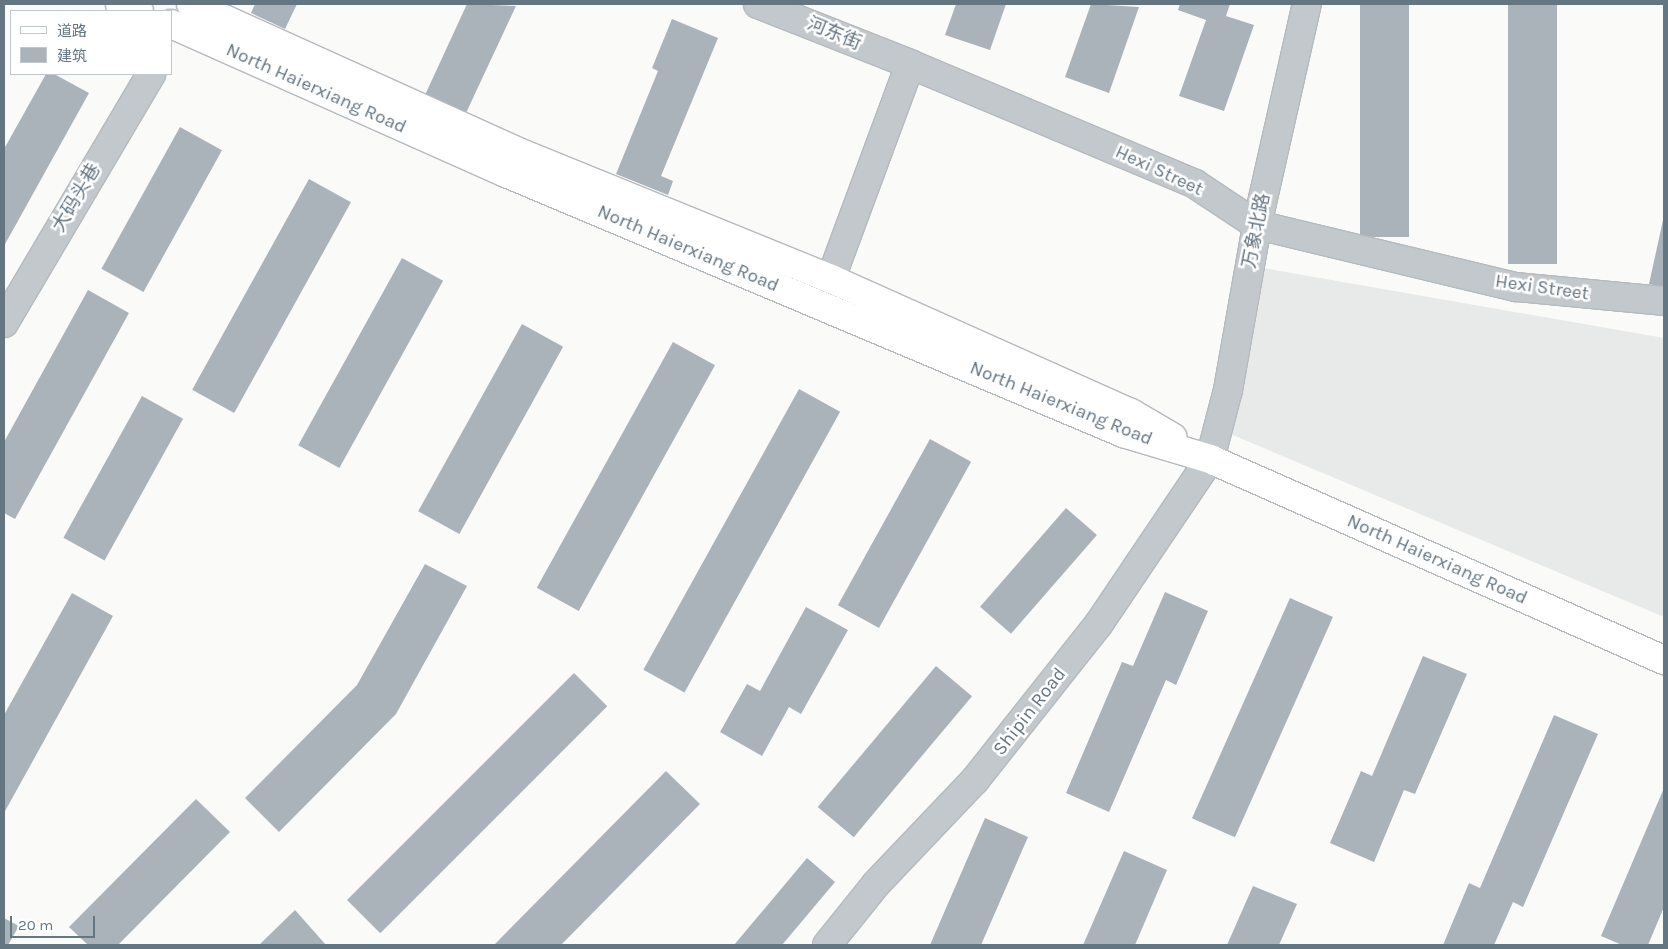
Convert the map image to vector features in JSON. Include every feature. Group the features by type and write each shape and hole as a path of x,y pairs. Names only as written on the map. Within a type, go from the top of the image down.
{"main road":[{"path":"120,4 136,10"},
{"name":"North Haierxiang Road","path":"178,24 516,152 831,279 1131,412 1210,460"},
{"name":"North Haierxiang Road","path":"178,24 506,174 822,305 1123,433 1210,460 1664,660"}],"street":[{"name":"河东街","path":"758,4 910,64"},
{"name":"万象北路","path":"1210,460 1228,390 1257,225 1306,4"},
{"name":"Hexi Street","path":"910,64 1195,184 1257,225 1516,287 1664,301"},
{"path":"822,305 910,64"},
{"name":"大码头巷","path":"4,323 150,75"},
{"name":"Shipin Road","path":"827,945 876,884 975,780 1098,625 1210,460"}],"shaded area":[{"path":"1263,268 1664,338 1664,617 1228,433"}],"building":[{"path":"255,4 297,4 285,29 251,13"},
{"path":"467,4 516,6 466,113 425,95"},
{"path":"956,4 1006,4 990,50 945,35"},
{"path":"1091,4 1139,7 1109,93 1065,77"},
{"path":"1180,4 1230,4 1226,16 1254,25 1224,111 1179,96 1206,20 1178,10"},
{"path":"1360,4 1409,4 1409,237 1360,237"},
{"path":"1508,4 1557,4 1557,264 1508,264"},
{"path":"672,19 718,38 661,176 673,181 668,195 616,174 658,71 652,68"},
{"path":"45,75 56,75 89,93 4,246 4,149"},
{"path":"180,127 222,150 143,292 101,269"},
{"path":"309,179 351,202 234,413 192,390"},
{"path":"1664,220 1664,287 1649,284"},
{"path":"402,258 443,281 339,468 298,445"},
{"path":"88,290 129,313 15,519 4,513 4,442"},
{"path":"522,324 563,347 459,534 418,511"},
{"path":"673,342 715,365 579,611 537,588"},
{"path":"799,389 840,412 684,693 643,670"},
{"path":"142,396 183,419 105,560 63,538"},
{"path":"930,439 971,462 879,628 838,605"},
{"path":"1066,508 1097,535 1011,634 980,607"},
{"path":"425,564 467,586 396,714 279,832 245,798 357,685"},
{"path":"1165,592 1208,611 1176,685 1166,680 1109,812 1066,793 1122,662 1133,666"},
{"path":"72,593 113,616 4,813 4,715"},
{"path":"1290,598 1333,617 1235,837 1192,818"},
{"path":"806,607 848,630 801,714 789,707 762,756 720,732 747,684 760,691"},
{"path":"1423,656 1467,674 1415,794 1404,790 1374,862 1330,843 1361,771 1372,776"},
{"path":"936,666 972,696 854,837 818,807"},
{"path":"574,673 607,706 380,933 347,900"},
{"path":"1554,715 1598,734 1523,907 1513,902 1494,945 1443,945 1469,883 1480,888"},
{"path":"666,771 700,804 561,945 494,945"},
{"path":"1664,788 1664,907 1648,945 1622,945 1601,936"},
{"path":"196,799 230,832 118,945 88,945 69,927"},
{"path":"985,818 1028,837 981,945 930,945"},
{"path":"1124,851 1167,870 1135,945 1083,945"},
{"path":"807,858 835,882 782,945 734,945"},
{"path":"1253,886 1297,904 1279,945 1227,945"},
{"path":"295,910 326,945 259,945"},
{"path":"4,918 19,926 8,945 4,945"}]}
